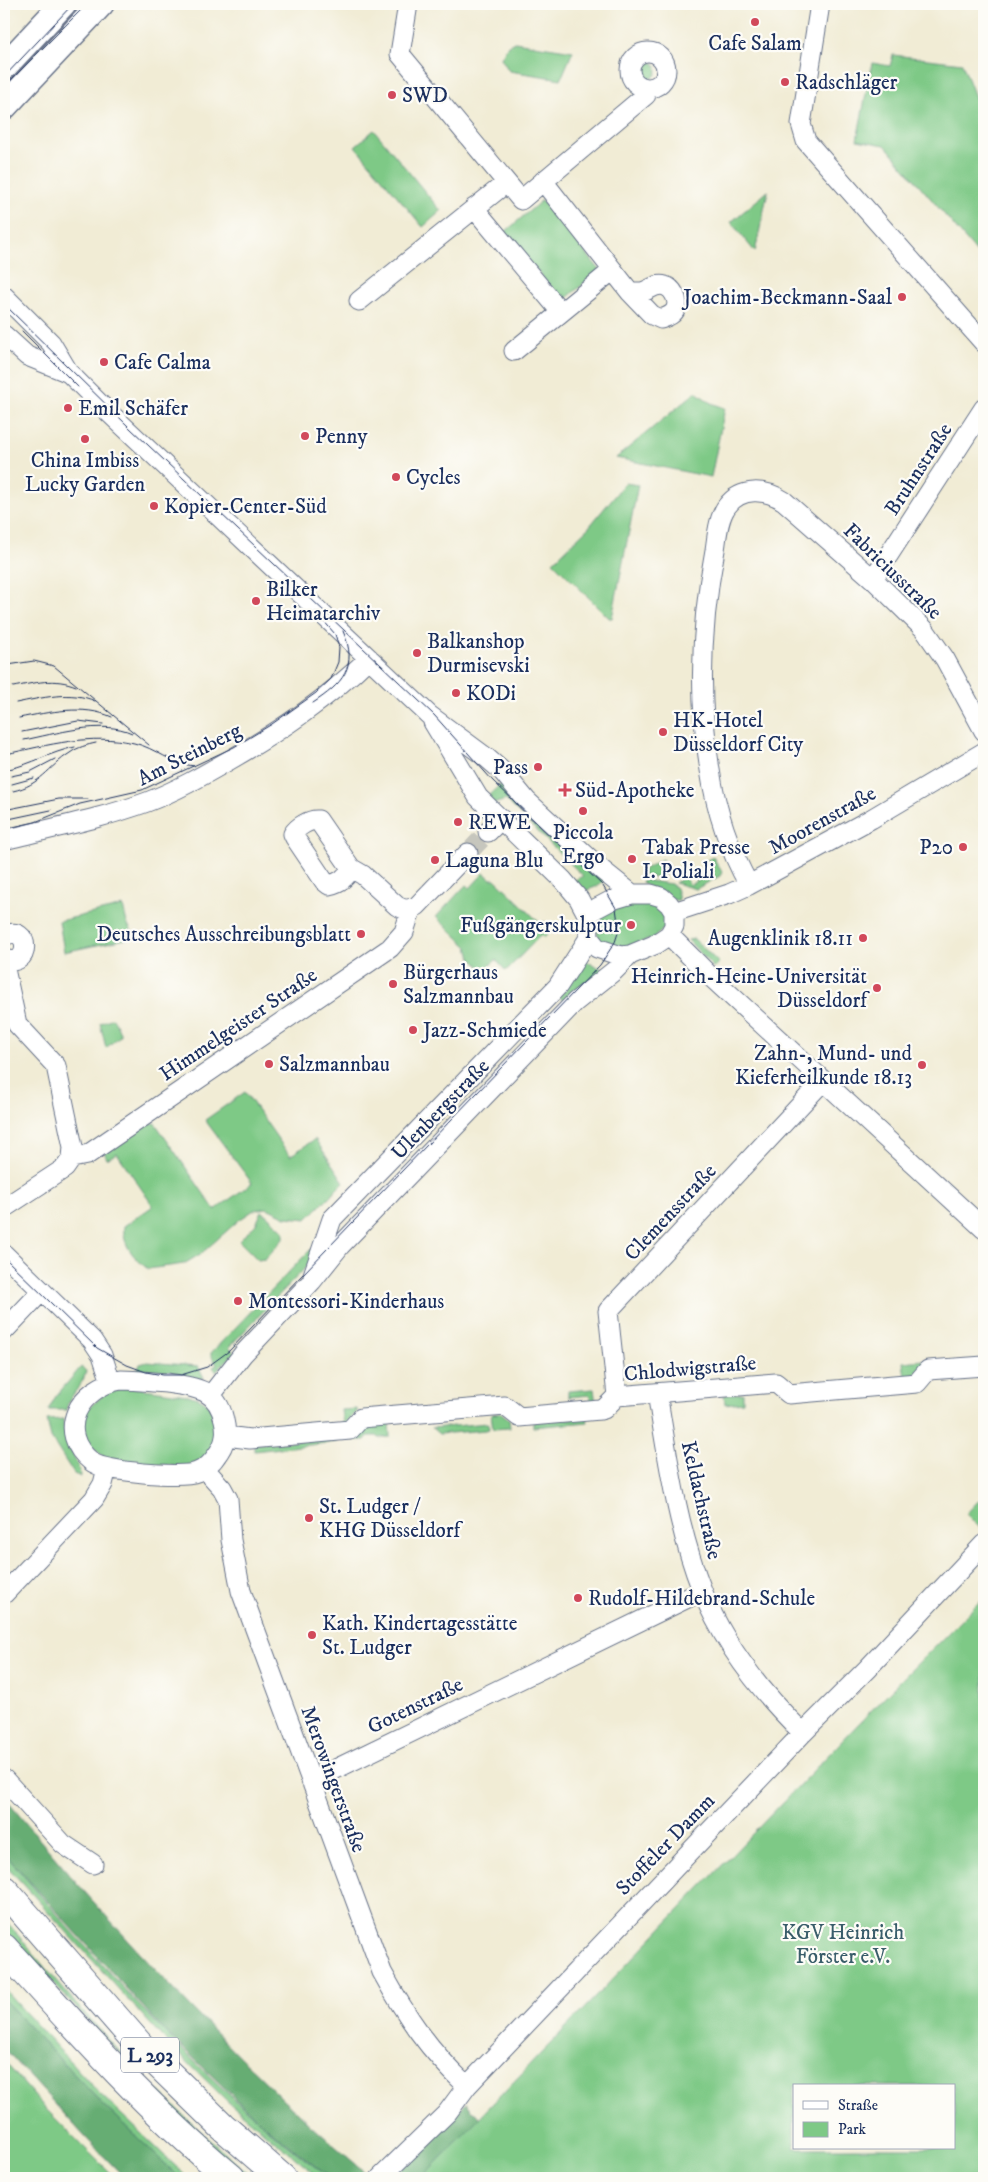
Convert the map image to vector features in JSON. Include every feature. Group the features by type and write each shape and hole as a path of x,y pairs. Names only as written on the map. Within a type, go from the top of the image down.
{"highway":[{"name":"L 293","path":"4,1890 92,1993 148,2053 222,2126 282,2178"},
{"name":"L 293","path":"4,1948 110,2064 169,2123 232,2178"}],"main road":[{"path":"4,67 63,4"},
{"path":"4,107 101,4"}],"street":[{"path":"408,4 400,54 520,200 646,95 647,88"},
{"path":"820,4 801,124 806,141 984,343"},
{"path":"543,181 630,292"},
{"path":"359,301 506,182"},
{"path":"474,208 561,312"},
{"path":"514,351 613,270"},
{"path":"4,296 51,343 69,373 429,715 502,771 527,801 602,870 632,894"},
{"path":"4,335 27,356 69,373"},
{"name":"Bruhnstraße","path":"873,579 984,408"},
{"name":"Fabriciusstraße","path":"748,885 720,816 710,770 704,726 704,628 709,578 721,518 726,507 734,499 748,492 763,491 774,494 873,579 924,629 945,659 984,731"},
{"name":"Am Steinberg","path":"4,840 108,814 146,802 182,787 271,736 311,709 369,658"},
{"path":"429,715 494,825 564,880 580,899 588,916 589,938 597,948 621,956 630,955 654,946 669,935 674,926 674,912 661,896 651,894 632,894 606,903 595,909 588,916"},
{"name":"Moorenstraße","path":"674,912 729,894 748,885 872,819 984,752"},
{"name":"Himmelgeister Straße","path":"72,1158 87,1155 390,948 404,932 411,910 468,853"},
{"path":"350,868 363,875 397,906 411,910"},
{"path":"4,936 10,934 18,935 24,940 25,946 20,958 16,960 6,959 6,969 17,1024 56,1066 74,1147 72,1158 65,1168 4,1208"},
{"path":"669,935 688,956 984,1229"},
{"name":"Ulenbergstraße","path":"312,1281 332,1219 558,986 589,938"},
{"name":"Ulenbergstraße","path":"211,1395 243,1354 312,1281 340,1246 575,1002 614,971 630,955"},
{"name":"Clemensstraße","path":"617,1396 608,1311 823,1081"},
{"path":"4,1254 92,1340 102,1355 111,1382"},
{"path":"4,1331 42,1291"},
{"name":"Chlodwigstraße","path":"226,1436 250,1439 350,1430 361,1418 505,1406 519,1417 600,1410 604,1409 617,1396 776,1383 789,1394 916,1383 928,1370 984,1366"},
{"path":"141,1380 190,1386 201,1389 211,1395 219,1405 223,1415 226,1436 216,1457 204,1468 185,1475 107,1468 92,1462 80,1447 74,1432 77,1411 86,1396 98,1387 111,1382 141,1380"},
{"name":"Keldachstraße","path":"657,1393 678,1511 702,1591 732,1648 757,1683 803,1733"},
{"path":"4,1594 94,1498 102,1484 107,1468"},
{"name":"Merowingerstraße","path":"204,1468 222,1488 228,1499 231,1540 241,1591 382,1972 416,2030 467,2086"},
{"name":"Stoffeler Damm","path":"380,2178 447,2113 467,2086 803,1733 867,1669 984,1544"},
{"name":"Gotenstraße","path":"311,1781 702,1591"},
{"path":"4,1778 63,1844 93,1864"}],"green space":[{"path":"515,42 573,51 561,79 509,71 501,58 508,45"},
{"path":"893,55 962,63 984,120 984,261 885,145 857,140 872,63 890,66"},
{"path":"648,61 654,64 657,70 654,76 648,79 642,76 639,70 642,64"},
{"path":"374,130 441,211 423,227 355,146"},
{"path":"768,191 755,252 731,222"},
{"path":"542,200 600,270 562,302 505,232"},
{"path":"696,392 711,403 725,408 711,477 616,458"},
{"path":"625,483 638,485 612,618 609,618 553,562 589,527"},
{"path":"502,783 605,879 598,886 582,892 573,881 583,876 506,800 493,804 486,798"},
{"path":"713,857 722,872 720,876 696,889 675,883 685,877 690,885 713,872 707,860"},
{"path":"662,859 670,872 656,878 643,875 643,870"},
{"path":"484,873 491,879 495,879 541,924 544,921 546,925 548,934 544,938 541,935 506,971 496,960 484,970 471,958 468,947 436,917 466,885 470,888"},
{"path":"643,880 671,884 676,888 679,900 674,900 645,885 642,882"},
{"path":"640,899 660,904 667,917 665,928 652,939 617,949 599,941 595,921 601,912"},
{"path":"123,906 127,923 135,937 64,952 59,921"},
{"path":"694,939 719,963 714,968 688,940"},
{"path":"580,958 608,972 565,1002 557,995"},
{"path":"113,1018 121,1035 106,1048 100,1023"},
{"path":"245,1092 290,1156 315,1139 344,1182 307,1219 286,1217 267,1208 254,1210 239,1220 202,1253 184,1264 148,1269 138,1260 127,1245 124,1226 153,1206 117,1153 107,1159 104,1152 149,1123 155,1123 215,1210 252,1183 205,1120"},
{"path":"262,1211 284,1231 284,1238 265,1259 258,1260 239,1241 256,1224"},
{"path":"311,1249 315,1251 309,1264 229,1347 235,1353 216,1371 213,1367 217,1365 211,1353"},
{"path":"923,1360 923,1365 915,1375 905,1378 903,1362"},
{"path":"147,1362 198,1366 204,1378 195,1380 136,1374 140,1364"},
{"path":"81,1367 86,1371 85,1376 66,1410 48,1410 56,1396"},
{"path":"129,1387 187,1395 199,1398 210,1405 218,1430 214,1446 205,1458 186,1467 107,1460 86,1442 83,1426 85,1411 108,1391"},
{"path":"594,1389 596,1404 591,1405 590,1395 568,1397 568,1391"},
{"path":"743,1393 743,1402 725,1404 724,1395"},
{"path":"357,1409 357,1412 343,1425 341,1410"},
{"path":"501,1413 509,1419 510,1428 493,1429 491,1414"},
{"path":"587,1417 588,1422 533,1427 533,1422"},
{"path":"63,1419 68,1443 81,1477 74,1474 51,1438 47,1420"},
{"path":"389,1422 390,1437 368,1436 365,1440 354,1440 354,1436 365,1424"},
{"path":"488,1423 489,1429 486,1430 439,1434 432,1428"},
{"path":"337,1438 337,1442 254,1451 254,1444"},
{"path":"984,1495 984,1523 980,1528 966,1514"},
{"name":"KGV Heinrich Förster e.V.","path":"984,1597 984,2178 421,2178 890,1691"},
{"path":"4,1797 71,1876 175,1990 295,2110 372,2178 330,2178 259,2121 163,2029 4,1853"},
{"path":"4,1853 118,1983 199,2066 284,2143 330,2178 318,2177 227,2101 163,2038 4,1863"},
{"path":"4,1918 92,2021 154,2087 254,2178 248,2178 182,2120 4,1931"},
{"path":"4,1989 99,2093 188,2178 180,2178 103,2105 4,2000"},
{"path":"4,2000 103,2105 180,2178 125,2178 4,2048"},
{"path":"4,2061 45,2108 115,2178 4,2178"},
{"path":"466,2103 480,2118 421,2178 392,2178"}],"tunnel":[{"path":"468,853 488,832"}],"tram line":[{"path":"4,77 73,4"},
{"path":"4,87 87,4"},
{"path":"950,4 984,7"},
{"path":"4,304 130,428 434,715 493,781 603,886 616,908 619,930 615,942 600,965 229,1351 207,1367 181,1375 163,1375 146,1372 127,1365 97,1348 4,1257"},
{"path":"22,331 78,387"},
{"path":"4,829 35,822 80,804 142,790 234,747 272,724 316,693 331,679 338,662 339,647 335,634 316,612"},
{"path":"313,703 332,689 345,673 349,655 343,631"},
{"path":"8,665 34,661 54,666 149,745"},
{"path":"13,687 52,681 76,686"},
{"path":"16,703 66,695 95,701"},
{"path":"19,718 66,710 90,711 112,717"},
{"path":"22,732 78,721 103,724"},
{"path":"24,740 93,727 107,727 132,733"},
{"path":"6,754 70,741 118,740 142,745 170,759 185,765 194,766"},
{"path":"13,791 38,780 62,758 73,751 96,743"},
{"path":"9,769 75,747"},
{"path":"11,776 30,772 55,759"},
{"path":"12,784 34,778"},
{"path":"4,810 59,799 88,799"},
{"path":"4,820 51,810"}],"place":[{"name":"Cafe Salam","path":"755,22"},
{"name":"Radschläger","path":"785,82"},
{"name":"SWD","path":"392,95"},
{"name":"Joachim-Beckmann-Saal","path":"902,297"},
{"name":"Cafe Calma","path":"104,362"},
{"name":"Emil Schäfer","path":"68,408"},
{"name":"Penny","path":"305,436"},
{"name":"China Imbiss Lucky Garden","path":"85,439"},
{"name":"Cycles","path":"396,477"},
{"name":"Kopier-Center-Süd","path":"154,506"},
{"name":"Bilker Heimatarchiv","path":"256,601"},
{"name":"Balkanshop Durmisevski","path":"417,653"},
{"name":"KODi","path":"456,693"},
{"name":"HK-Hotel Düsseldorf City","path":"663,732"},
{"name":"Pass","path":"538,767"},
{"name":"Süd-Apotheke","path":"565,790"},
{"name":"Piccola Ergo","path":"583,811"},
{"name":"REWE","path":"458,822"},
{"name":"P20","path":"963,847"},
{"name":"Tabak Presse I. Poliali","path":"632,859"},
{"name":"Laguna Blu","path":"435,860"},
{"name":"Fußgängerskulptur","path":"631,925"},
{"name":"Deutsches Ausschreibungsblatt","path":"361,934"},
{"name":"Augenklinik 18.11","path":"863,938"},
{"name":"Bürgerhaus Salzmannbau","path":"393,984"},
{"name":"Heinrich-Heine-Universität Düsseldorf","path":"877,988"},
{"name":"Jazz-Schmiede","path":"413,1030"},
{"name":"Salzmannbau","path":"269,1064"},
{"name":"Zahn-, Mund- und Kieferheilkunde 18.13","path":"922,1065"},
{"name":"Montessori-Kinderhaus","path":"238,1301"},
{"name":"St. Ludger / KHG Düsseldorf","path":"309,1518"},
{"name":"Rudolf-Hildebrand-Schule","path":"578,1598"},
{"name":"Kath. Kindertagesstätte St. Ludger","path":"312,1635"}]}
